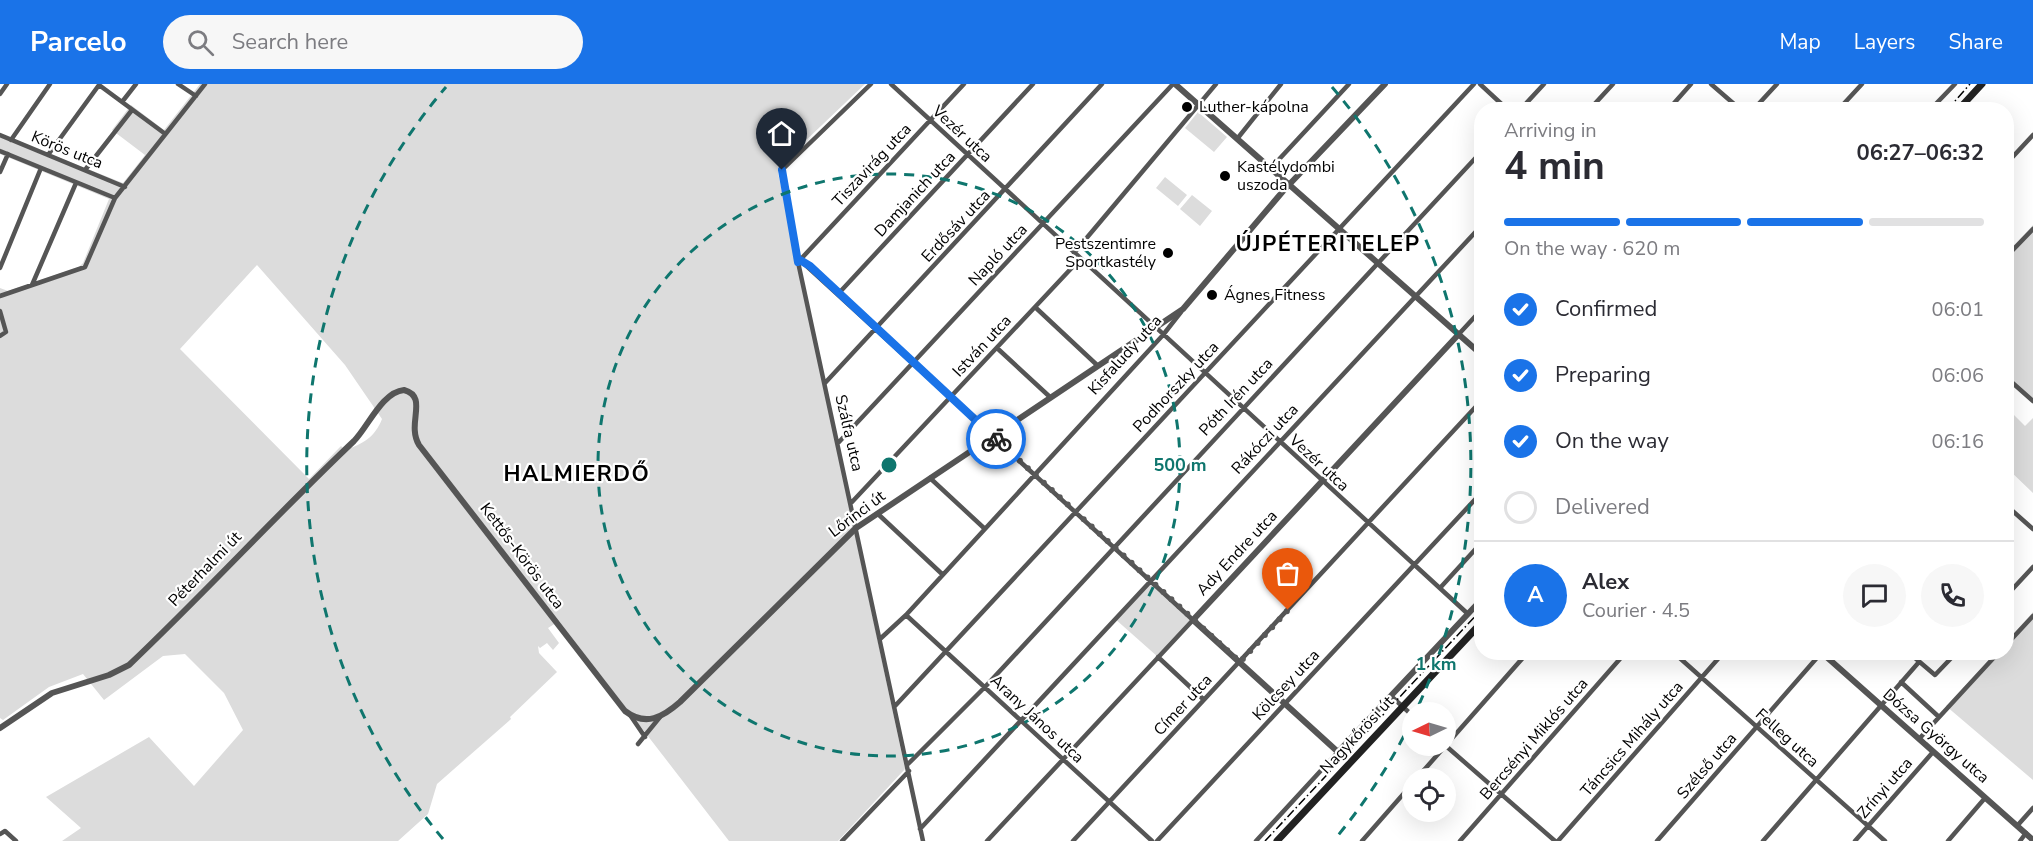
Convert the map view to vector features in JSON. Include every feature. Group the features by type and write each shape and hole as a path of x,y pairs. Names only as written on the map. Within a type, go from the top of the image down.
{"main road":[{"path":"1965,102 1982,84"},
{"name":"Nagykőrösi út","path":"1406,702 1474,630"},
{"name":"Nagykőrösi út","path":"1277,841 1402,706"}],"street":[{"path":"0,94 7,84"},
{"path":"10,140 50,84"},
{"path":"122,102 136,84"},
{"path":"178,84 196,96"},
{"path":"0,296 85,267 115,198 164,133 206,84"},
{"name":"Szálfa utca","path":"871,84 782,170 799,261 908,764 922,840"},
{"name":"Vezér utca","path":"891,84 1468,614"},
{"name":"Tiszavirág utca","path":"799,261 964,84"},
{"name":"Damjanich utca","path":"839,293 1033,84"},
{"name":"Erdősáv utca","path":"825,383 1102,84"},
{"path":"1174,84 1474,348"},
{"name":"Napló utca","path":"839,442 1174,84"},
{"path":"1074,254 1216,84"},
{"path":"1237,139 1281,84"},
{"path":"1271,168 1349,84"},
{"name":"Kisfaludy utca","path":"880,639 906,615 1163,335 1290,185 1385,84"},
{"name":"Podhorszky utca","path":"895,706 1474,84"},
{"path":"1480,84 1499,102"},
{"path":"1527,102 1544,84"},
{"path":"1596,102 1613,84"},
{"path":"1675,102 1691,84"},
{"path":"1711,84 1732,102"},
{"path":"1760,102 1777,84"},
{"path":"1845,102 1862,84"},
{"path":"1938,102 1955,84"},
{"path":"48,155 98,85 164,133"},
{"path":"85,170 132,110"},
{"name":"Körös utca","path":"0,135 125,187"},
{"path":"2014,155 2033,135"},
{"path":"0,150 115,198"},
{"path":"0,172 8,154"},
{"name":"Póth Irén utca","path":"908,764 985,687 1474,160"},
{"path":"0,268 41,168"},
{"path":"32,286 76,183"},
{"path":"2014,247 2033,229"},
{"name":"Rákóczi utca","path":"920,829 1474,234"},
{"name":"István utca","path":"852,502 1080,258"},
{"path":"799,261 839,293 1034,476 1338,752"},
{"path":"1035,307 1097,365"},
{"name":"Lőrinci út","path":"660,717 680,702 856,528 1183,309"},
{"path":"0,311 6,332 0,336"},
{"name":"Ady Endre utca","path":"987,841 1474,318"},
{"path":"997,348 1050,397"},
{"path":"2014,384 2033,401"},
{"name":"Kettős-Körös utca","path":"400,390 410,392 417,401 413,427 419,445 645,736"},
{"name":"Péterhalmi út","path":"0,728 52,693 109,675 129,665 305,486 359,435 393,393 400,390"},
{"name":"Címer utca","path":"1073,841 1474,409"},
{"path":"930,478 985,529"},
{"name":"Kölcsey utca","path":"1154,841 1474,501"},
{"path":"2014,512 2033,530"},
{"path":"878,514 942,574"},
{"path":"1440,588 1474,551"},
{"path":"2014,585 2033,567"},
{"path":"1256,841 1474,608"},
{"name":"Arany János utca","path":"906,615 1154,841"},
{"path":"2014,636 2033,616"},
{"path":"1158,657 1203,699"},
{"path":"1456,735 1521,660"},
{"name":"Bercsényi Miklós utca","path":"1460,841 1619,660"},
{"name":"Felleg utca","path":"1682,660 1885,841"},
{"name":"Táncsics Mihály utca","path":"1557,841 1717,660"},
{"name":"Szélső utca","path":"1657,841 1815,660"},
{"name":"Dózsa György utca","path":"1829,660 2033,840"},
{"path":"1763,841 1919,662 1935,675 1949,660"},
{"path":"1919,739 1992,660"},
{"path":"1901,682 1939,717"},
{"path":"1391,696 1402,706"},
{"path":"630,715 646,720 660,717"},
{"path":"638,744 660,717"},
{"name":"Zrínyi utca","path":"1855,841 1933,752"},
{"path":"1456,754 1557,841"},
{"path":"1426,768 1437,756"},
{"path":"842,841 909,771"},
{"path":"1362,841 1402,796"},
{"path":"1948,841 1985,798"},
{"path":"2017,826 2033,808"},
{"path":"2,832 16,841"},
{"path":"2020,841 2026,834"},
{"path":"917,841 922,840"}],"shaded area":[{"path":"200,84 865,84 779,166 778,173 905,769 838,841 729,841 559,621 548,628 559,643 553,650 547,643 540,648 538,646 539,653 557,672 510,717 511,719 437,784 428,814 398,841 62,841 81,828 46,797 149,737 194,786 243,730 224,693 185,654 163,656 104,700 83,674 49,687 3,720 0,718 0,288 8,291 79,267 83,263 109,199 0,154 0,134 123,183 145,155 112,130 131,105 164,130","holes":["257,265 345,365 382,419 376,431 368,439 345,450 341,446 309,479 180,349"]},
{"path":"1198,112 1227,137 1214,152 1185,128"},
{"path":"1165,177 1187,195 1178,206 1156,188"},
{"path":"1192,195 1212,211 1200,226 1180,209"},
{"path":"2033,225 2033,402 2014,384 2014,245"},
{"path":"2014,415 2025,426 2033,418 2033,493 2014,475"},
{"path":"1150,581 1193,620 1158,657 1114,618"},
{"path":"2033,612 2033,780 1946,706 1989,660 2014,660 2014,633"}],"railway":[{"path":"1954,102 1970,84"},
{"path":"1265,841 1474,618"}],"way so far":[{"path":"996,439 1240,662 1288,610"}],"place":[{"name":"Luther-kápolna","path":"1187,107"},
{"name":"Kastélydombi uszoda","path":"1225,176"},
{"name":"Pestszentimre Sportkastély","path":"1168,253"},
{"name":"Ágnes Fitness","path":"1212,295"}],"district":[{"name":"ÚJPÉTERITELEP","path":"1328,244"},
{"name":"HALMIERDŐ","path":"577,474"}],"route":[{"path":"782,170 798,262 800,260 810,266 996,439"}]}
